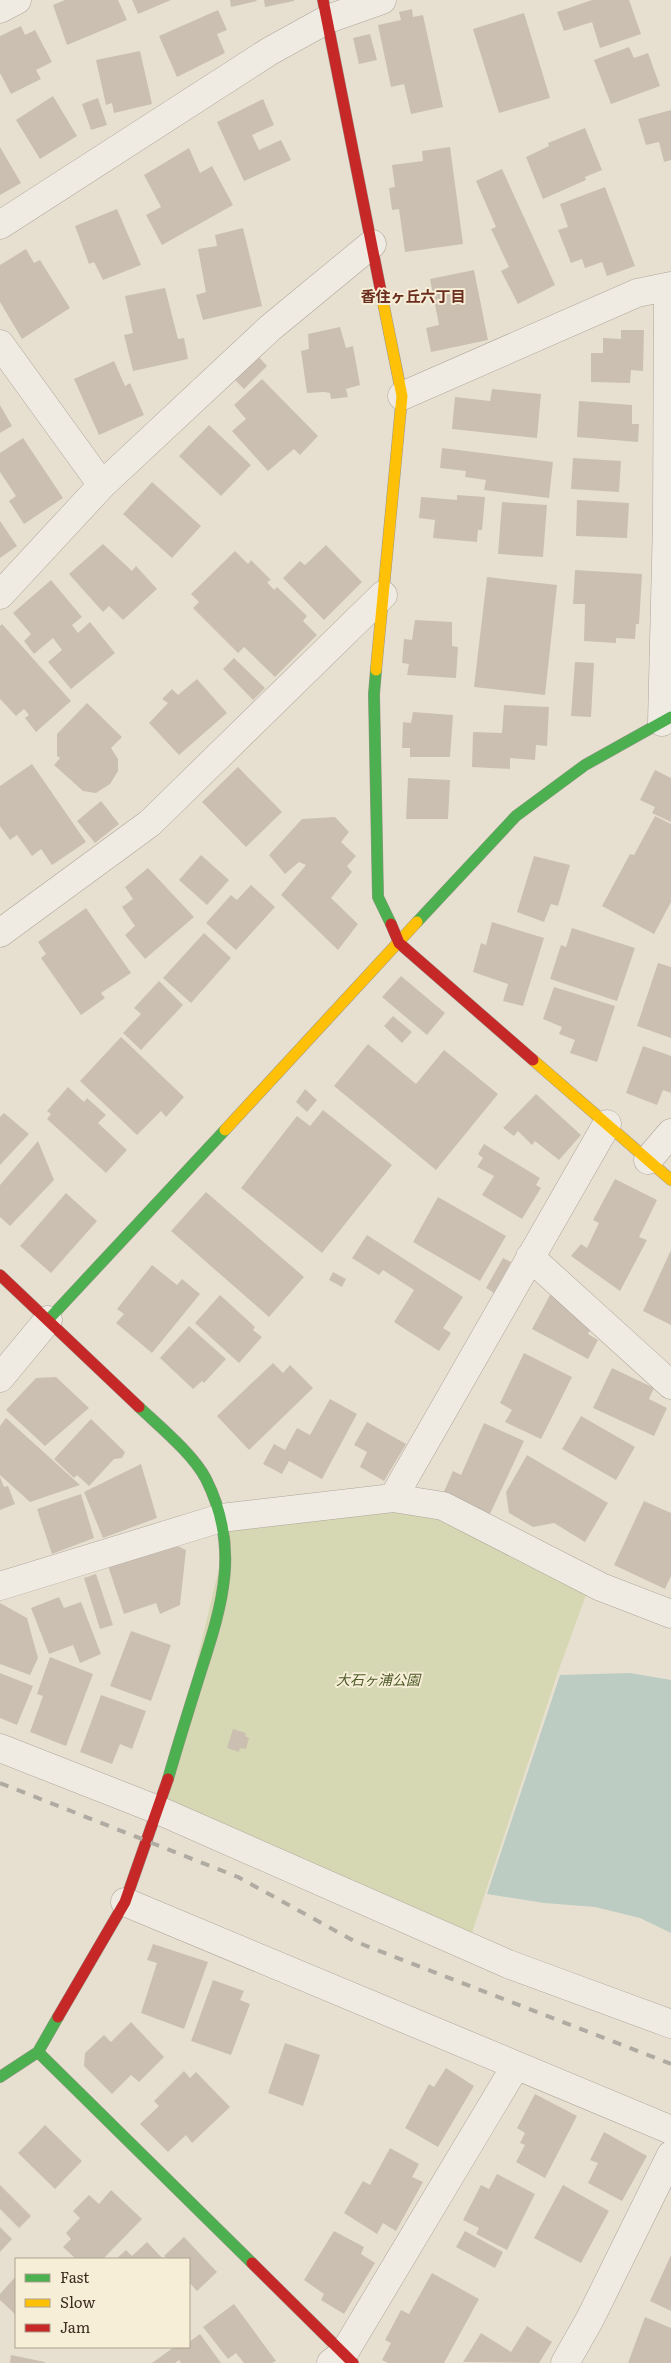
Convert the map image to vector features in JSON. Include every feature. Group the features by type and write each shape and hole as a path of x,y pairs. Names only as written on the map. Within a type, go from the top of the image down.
{"street":[{"path":"0,9 17,0"},
{"path":"0,225 270,51 326,10 382,0"},
{"path":"326,10 402,396 374,694 378,897 399,943 671,1180"},
{"path":"0,596 102,485 270,328 372,244"},
{"path":"0,1378 48,1320 516,816 585,765 667,719 669,287 637,292 402,396"},
{"path":"0,344 102,485"},
{"path":"0,933 150,822 383,595"},
{"path":"393,1498 607,1124"},
{"path":"648,1160 671,1133"},
{"path":"530,1257 671,1385"},
{"path":"0,1275 177,1443 205,1478 221,1518 226,1564 221,1608 158,1810 124,1902 38,2052 0,2077"},
{"path":"0,1586 221,1518 393,1498 443,1506 601,1587 671,1614"},
{"path":"0,1748 158,1810 508,1964 671,2024"},
{"path":"124,1902 671,2130"},
{"path":"38,2052 342,2360 515,2066"},
{"path":"565,2363 590,2319 671,2156"}],"green space":[{"name":"大石ヶ浦公園","path":"393,1500 590,1584 558,1672 469,1942 162,1807 230,1522"}],"shaded area":[{"path":"630,1673 671,1680 671,1933 640,1918 595,1907 544,1903 487,1894 560,1675"}],"building":[{"path":"65,0 118,0 127,20 67,45 53,5"},
{"path":"132,0 171,0 138,14"},
{"path":"230,0 256,0 257,1 231,7"},
{"path":"264,0 294,0 294,1 265,7"},
{"path":"592,0 629,0 641,34 600,48 592,22 564,31 557,12"},
{"path":"412,9 413,17 423,15 443,107 411,114 404,84 391,87 378,25 401,20 399,12"},
{"path":"218,10 227,30 217,34 225,53 177,77 159,36"},
{"path":"524,13 550,98 499,113 473,29"},
{"path":"21,26 25,35 35,30 52,62 36,70 41,79 11,94 0,73 0,36"},
{"path":"370,34 377,60 359,64 353,38"},
{"path":"629,47 634,58 648,53 660,86 611,104 594,60"},
{"path":"140,51 152,104 114,113 112,103 106,105 96,60"},
{"path":"53,96 77,136 40,159 16,120"},
{"path":"98,98 107,125 91,130 82,104"},
{"path":"263,99 274,125 252,135 259,150 281,140 291,160 244,181 217,122"},
{"path":"671,110 671,160 664,162 659,142 646,145 638,119"},
{"path":"585,128 602,170 585,177 586,180 543,199 526,157 549,146 548,143"},
{"path":"0,147 21,183 0,195"},
{"path":"450,147 463,244 405,252 399,209 392,210 389,188 395,187 392,165 423,161 422,151"},
{"path":"189,148 200,173 212,166 233,205 162,245 146,215 161,207 144,175"},
{"path":"502,169 555,285 518,304 501,271 509,267 491,229 496,227 476,181"},
{"path":"605,187 635,266 607,276 602,262 585,268 582,259 571,263 558,230 568,227 560,204"},
{"path":"117,209 141,265 103,280 94,262 89,264 75,226"},
{"path":"243,228 262,306 203,320 196,295 206,292 198,249 217,246 215,235"},
{"path":"26,249 34,263 40,260 70,308 22,339 0,302 0,265"},
{"path":"474,270 488,340 431,352 426,328 439,325 430,279"},
{"path":"165,288 178,339 184,338 188,359 133,371 124,335 133,333 125,296"},
{"path":"340,327 346,348 353,346 360,385 346,389 348,397 331,399 330,393 307,393 301,351 309,349 308,334"},
{"path":"621,330 644,330 643,371 631,370 630,383 591,382 591,353 603,353 603,338 621,339"},
{"path":"258,356 267,366 244,389 234,379"},
{"path":"114,361 125,386 130,383 144,415 99,435 74,379"},
{"path":"262,379 318,436 300,455 294,449 268,471 232,431 246,419 234,405"},
{"path":"492,389 541,394 537,438 452,429 455,397 490,401"},
{"path":"579,401 632,405 632,424 639,424 638,442 577,437"},
{"path":"0,405 12,426 0,433"},
{"path":"209,425 251,465 221,496 179,456"},
{"path":"23,438 63,498 24,524 9,501 16,496 0,472 0,453"},
{"path":"442,448 553,462 549,498 484,490 486,480 465,477 466,471 440,468"},
{"path":"573,458 621,461 619,492 571,489"},
{"path":"152,482 201,526 172,558 123,514"},
{"path":"457,495 485,497 482,530 478,530 477,542 433,538 435,520 419,518 421,497 457,500"},
{"path":"577,500 629,503 627,538 576,536"},
{"path":"502,502 547,505 543,557 498,554"},
{"path":"0,521 17,546 0,558"},
{"path":"103,544 132,571 136,566 157,589 123,620 109,606 103,612 69,574"},
{"path":"326,545 362,582 324,620 283,578 300,561 305,565"},
{"path":"235,551 248,564 251,560 271,580 267,582 274,590 277,587 307,616 303,621 317,635 275,677 244,647 238,653 193,608 199,602 191,594"},
{"path":"575,570 642,574 639,624 636,624 635,639 616,638 616,643 584,641 585,604 573,604"},
{"path":"487,577 557,585 545,695 474,687"},
{"path":"51,580 82,617 72,625 78,633 90,622 115,653 71,689 48,662 62,650 53,638 34,654 24,641 31,634 13,613"},
{"path":"415,620 452,622 452,646 458,647 456,678 407,675 409,664 402,663 404,639 412,640"},
{"path":"2,624 71,701 36,732 25,718 29,715 24,709 16,716 0,699 0,626"},
{"path":"234,658 265,688 253,700 223,669"},
{"path":"575,662 594,663 591,717 571,716"},
{"path":"197,679 227,713 179,755 149,723 168,703 162,699 172,689 178,695"},
{"path":"87,703 122,737 111,748 118,759 118,771 110,784 96,793 83,791 54,765 60,758 57,756 57,734"},
{"path":"504,705 549,707 547,746 536,745 535,760 510,758 510,769 472,767 473,732 502,733"},
{"path":"413,712 453,715 450,757 410,757 410,748 402,748 403,722 411,723"},
{"path":"32,764 86,842 52,865 41,849 32,856 17,835 10,840 0,826 0,786"},
{"path":"238,767 282,812 246,847 202,802"},
{"path":"655,770 671,778 671,822 652,813 655,807 640,800"},
{"path":"408,778 450,780 448,819 406,819"},
{"path":"101,801 119,824 95,843 77,821"},
{"path":"655,816 671,824 671,902 654,934 602,906 630,854 634,855"},
{"path":"335,817 349,832 341,842 356,856 347,866 352,872 331,898 358,924 338,950 281,895 306,865 299,862 285,874 269,855 302,819"},
{"path":"201,855 229,880 207,905 179,880"},
{"path":"534,856 570,865 558,906 551,904 544,922 517,912"},
{"path":"148,868 194,917 145,959 125,935 135,926 122,907 133,899 125,887"},
{"path":"251,885 275,907 236,950 206,923 231,895 237,900"},
{"path":"86,908 131,973 101,993 105,998 81,1015 41,958 46,954 38,942"},
{"path":"492,922 544,938 523,1006 503,1001 508,984 473,972 481,943 486,945"},
{"path":"572,928 635,948 617,1001 550,979 561,945 566,947"},
{"path":"204,933 231,958 191,1003 163,978"},
{"path":"658,963 671,967 671,1038 637,1026"},
{"path":"401,976 445,1013 427,1035 382,997"},
{"path":"159,981 183,1005 141,1050 123,1033 141,1014 134,1008"},
{"path":"554,987 615,1006 597,1062 570,1053 575,1040 559,1034 562,1027 543,1019"},
{"path":"393,1016 412,1032 402,1043 384,1026"},
{"path":"121,1037 184,1097 166,1117 161,1111 137,1135 80,1081"},
{"path":"368,1044 416,1084 444,1050 498,1094 436,1170 334,1086"},
{"path":"643,1046 671,1056 671,1093 663,1090 657,1105 626,1093"},
{"path":"68,1087 84,1102 87,1098 106,1115 98,1123 127,1150 106,1173 47,1119 51,1114 47,1111"},
{"path":"305,1089 317,1100 307,1112 296,1102"},
{"path":"536,1094 581,1135 559,1160 535,1141 532,1145 518,1131 514,1136 503,1128"},
{"path":"323,1110 392,1165 322,1253 241,1188 297,1116 310,1126"},
{"path":"4,1113 29,1134 0,1165 0,1117"},
{"path":"38,1141 54,1180 10,1226 0,1217 0,1185"},
{"path":"484,1144 540,1178 536,1185 541,1188 522,1219 482,1195 494,1176 477,1167 483,1158 478,1154"},
{"path":"615,1179 657,1200 639,1237 647,1240 620,1291 571,1256 581,1244 587,1248 599,1223 593,1220"},
{"path":"206,1192 304,1277 269,1317 171,1231"},
{"path":"66,1193 97,1221 51,1273 20,1246"},
{"path":"438,1197 506,1236 480,1281 413,1242"},
{"path":"367,1235 463,1297 443,1328 451,1333 439,1351 394,1322 414,1290 383,1270 379,1275 352,1258"},
{"path":"671,1250 671,1325 643,1311"},
{"path":"503,1258 511,1262 494,1293 486,1288"},
{"path":"152,1265 177,1285 182,1279 200,1294 152,1353 116,1323 124,1314 117,1309"},
{"path":"333,1272 346,1279 342,1287 329,1280"},
{"path":"220,1295 255,1327 253,1330 262,1337 239,1363 195,1323"},
{"path":"550,1295 578,1310 592,1327 588,1334 598,1340 588,1359 532,1329"},
{"path":"189,1326 226,1359 204,1383 202,1381 193,1389 160,1358"},
{"path":"524,1353 572,1377 541,1439 505,1422 512,1410 500,1403"},
{"path":"273,1363 283,1373 290,1365 313,1388 249,1450 217,1416"},
{"path":"612,1368 654,1388 649,1399 667,1408 654,1436 593,1408"},
{"path":"56,1377 89,1408 45,1446 6,1410 36,1378"},
{"path":"330,1399 357,1414 322,1479 289,1461 282,1474 263,1464 274,1444 285,1450 297,1428 310,1435"},
{"path":"581,1416 635,1447 616,1480 562,1449"},
{"path":"6,1418 80,1485 30,1502 0,1475 0,1426"},
{"path":"91,1419 125,1452 122,1458 114,1459 89,1486 77,1475 74,1478 54,1459"},
{"path":"367,1422 406,1444 384,1481 360,1467 367,1452 354,1445"},
{"path":"484,1423 524,1441 489,1516 443,1494 453,1471 461,1475"},
{"path":"527,1455 608,1503 585,1542 554,1523 533,1527 509,1513 506,1492"},
{"path":"141,1464 157,1518 103,1538 84,1492"},
{"path":"0,1477 4,1487 8,1486 15,1504 0,1510"},
{"path":"81,1494 94,1538 52,1554 37,1509"},
{"path":"644,1501 671,1513 671,1576 665,1589 614,1565"},
{"path":"169,1542 186,1550 180,1605 160,1614 156,1603 124,1614 107,1563"},
{"path":"96,1574 113,1625 100,1629 84,1578"},
{"path":"59,1597 64,1608 81,1602 101,1654 80,1663 73,1645 49,1654 31,1608"},
{"path":"0,1603 27,1618 38,1658 30,1675 0,1664"},
{"path":"131,1631 171,1645 151,1701 110,1686"},
{"path":"50,1657 93,1674 66,1746 30,1732 43,1696 37,1694"},
{"path":"0,1673 33,1686 17,1725 0,1718"},
{"path":"101,1695 146,1711 132,1749 120,1744 112,1764 80,1752"},
{"path":"233,1729 246,1733 245,1736 249,1738 246,1749 240,1748 239,1752 227,1748"},
{"path":"153,1944 208,1962 184,2029 141,2013 157,1963 147,1960"},
{"path":"213,1980 244,1991 240,2000 250,2004 231,2055 191,2041"},
{"path":"131,2022 164,2057 139,2082 131,2075 112,2094 84,2066 85,2053 104,2035 111,2042"},
{"path":"285,2043 320,2055 303,2106 268,2093"},
{"path":"446,2068 474,2086 438,2147 405,2128 429,2084 434,2087"},
{"path":"184,2071 190,2078 196,2072 230,2107 192,2143 186,2135 168,2152 140,2124 159,2106 154,2101"},
{"path":"535,2094 577,2116 545,2178 516,2162 525,2145 520,2143 525,2133 517,2128"},
{"path":"45,2125 82,2161 55,2189 18,2153"},
{"path":"604,2132 647,2156 622,2201 588,2183 598,2163 590,2160"},
{"path":"390,2148 419,2164 412,2177 423,2182 396,2231 383,2223 377,2234 344,2213 363,2181 370,2185"},
{"path":"497,2174 535,2194 507,2250 476,2234 479,2228 463,2220 481,2185 489,2189"},
{"path":"0,2185 31,2216 19,2228 0,2209"},
{"path":"563,2185 609,2211 581,2263 534,2238"},
{"path":"111,2190 142,2219 104,2258 75,2258 63,2247 71,2239 66,2233 80,2218 73,2211 89,2195 99,2204"},
{"path":"0,2227 12,2239 0,2252"},
{"path":"334,2231 364,2247 361,2254 375,2263 344,2314 321,2300 324,2294 304,2280"},
{"path":"465,2231 503,2252 495,2268 456,2247"},
{"path":"184,2237 217,2272 197,2291 190,2283 190,2258 166,2258 164,2256"},
{"path":"147,2242 162,2258 117,2258 126,2250 132,2256"},
{"path":"671,2255 671,2311 650,2301"},
{"path":"432,2273 479,2299 444,2363 388,2363 382,2360 391,2343 385,2340 401,2310 409,2314"},
{"path":"15,2277 15,2314 0,2300 0,2294"},
{"path":"234,2304 276,2361 272,2363 244,2363 236,2353 228,2359 203,2327"},
{"path":"645,2317 671,2328 671,2363 628,2363"},
{"path":"527,2326 552,2342 539,2363 463,2362 481,2333 511,2352"},
{"path":"200,2334 221,2363 181,2363 179,2360 175,2363 152,2363 173,2348 190,2348 190,2341"},
{"path":"11,2355 45,2362 45,2363 10,2363"}],"railway":[{"path":"0,1783 238,1877 354,1941 671,2064"}],"traffic: fast":[{"path":"376,670 374,694 378,897 391,924"},
{"path":"417,922 516,816 585,765 671,717"},
{"path":"48,1320 225,1130"},
{"path":"139,1407 185,1451 206,1479 217,1505 223,1529 225,1553 221,1600 215,1624 168,1779"},
{"path":"0,2077 38,2052 58,2017"},
{"path":"38,2052 252,2263"}],"traffic: slow":[{"path":"376,670 402,396 382,297"},
{"path":"225,1130 417,922"},
{"path":"533,1060 671,1180"}],"traffic: jam":[{"path":"323,0 382,297"},
{"path":"391,924 399,943 533,1060"},
{"path":"0,1275 139,1407"},
{"path":"58,2017 125,1902 168,1779"},
{"path":"252,2263 353,2363"}],"district":[{"name":"香住ヶ丘六丁目","path":"413,297"}]}
